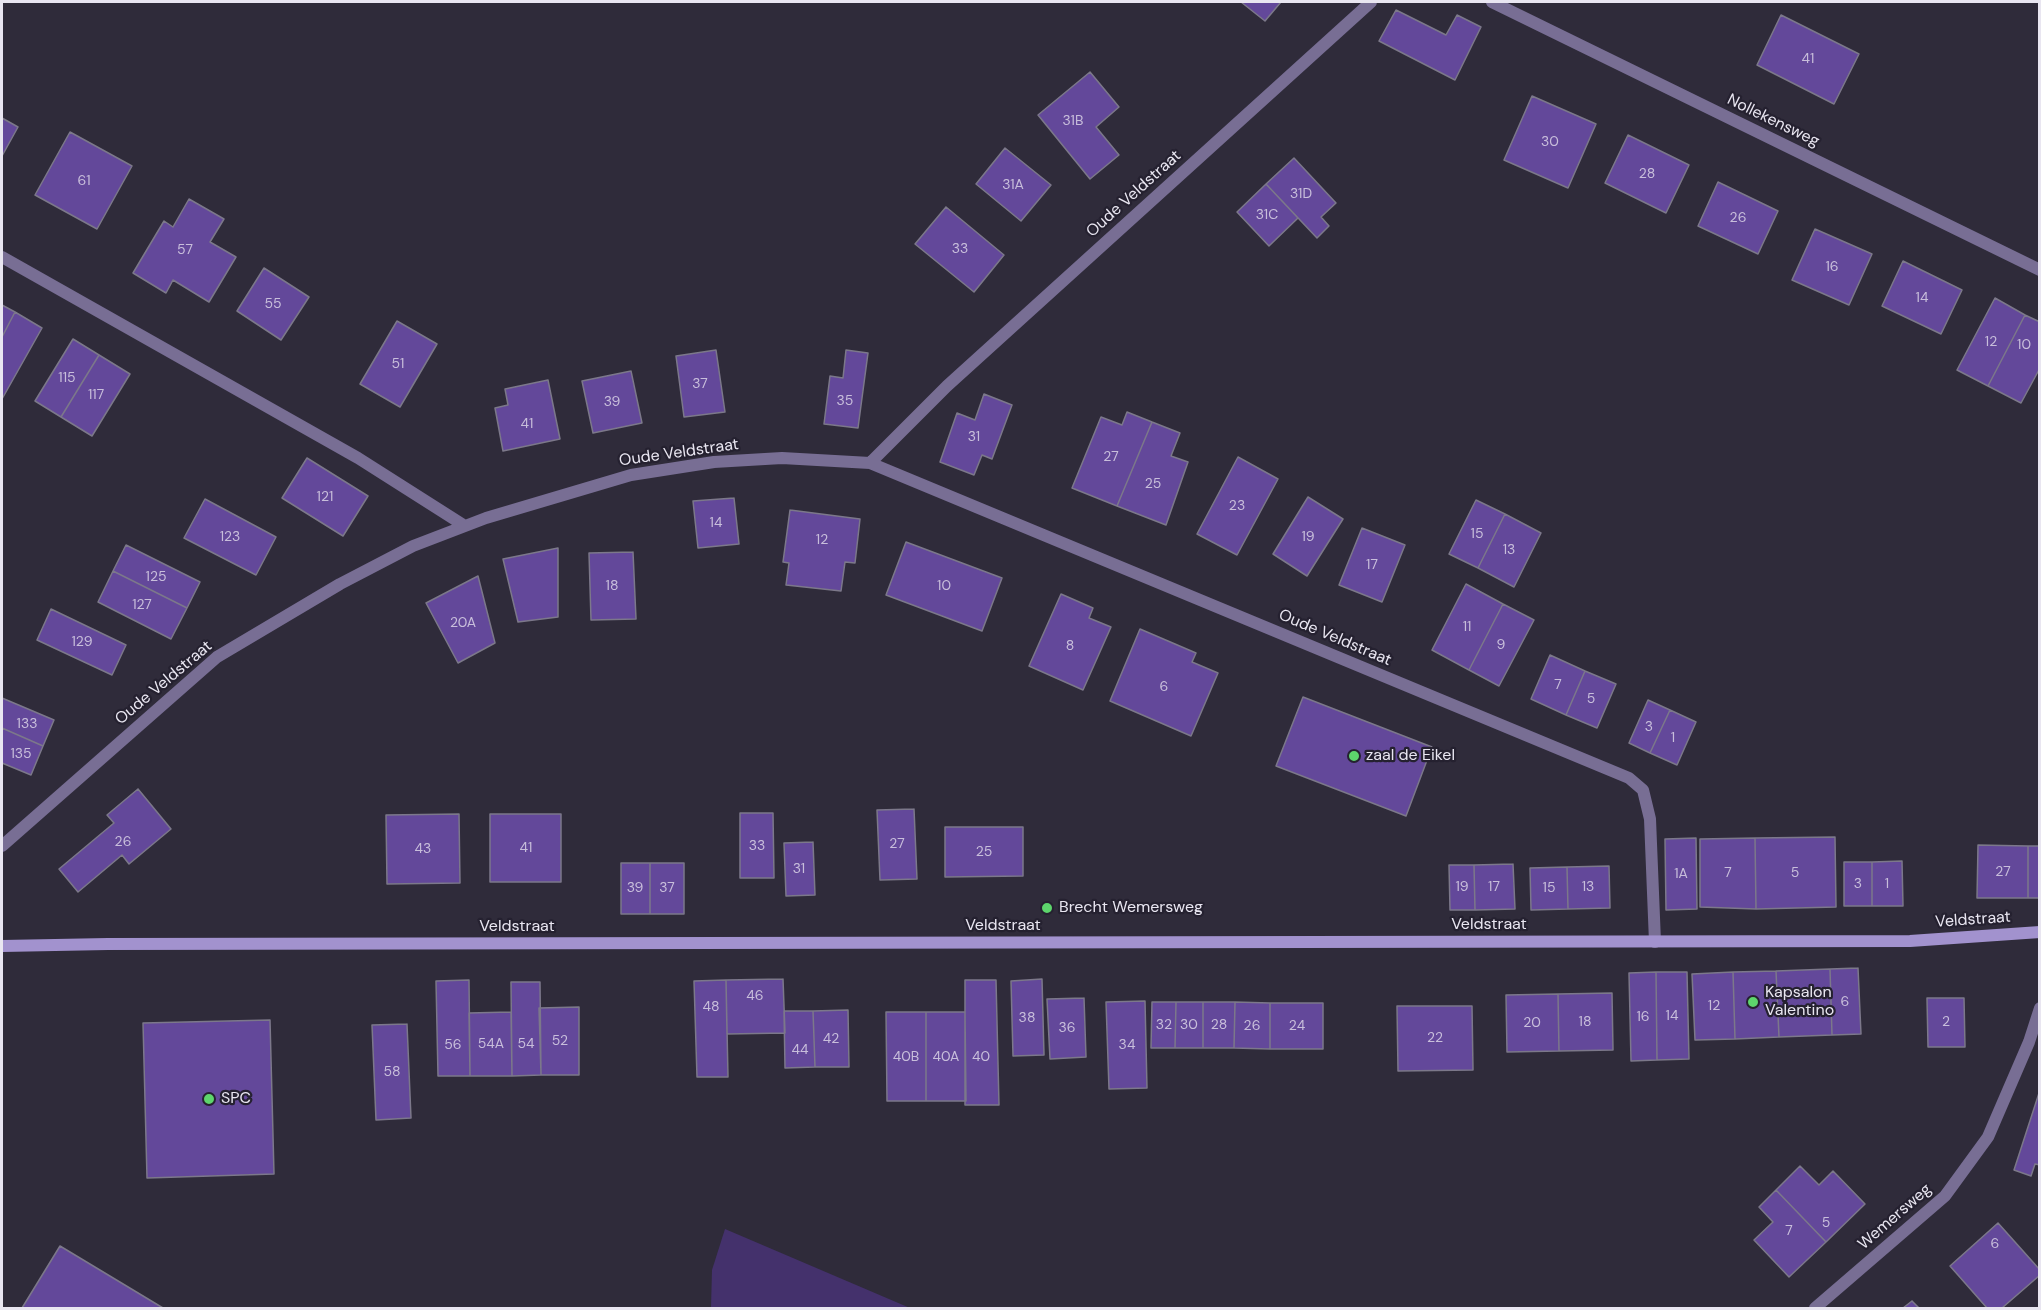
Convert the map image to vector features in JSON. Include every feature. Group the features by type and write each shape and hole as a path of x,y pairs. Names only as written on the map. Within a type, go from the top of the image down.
{"street":[{"name":"Oude Veldstraat","path":"870,463 947,386 1371,2"},
{"name":"Nollekensweg","path":"1492,2 2040,270"},
{"path":"2,257 358,458 465,526"},
{"name":"Oude Veldstraat","path":"2,846 217,657 340,584 413,546 465,526 631,475 714,462 783,458 870,463 1629,778 1643,790 1650,819 1655,942"},
{"name":"Veldstraat","path":"2,946 1910,941 2040,932"},
{"name":"Wemersweg","path":"1815,1308 1945,1196 1988,1137 2029,1042 2040,1008"}],"shaded area":[{"path":"725,1229 910,1308 711,1308 712,1270"}],"building":[{"path":"1241,2 1281,2 1265,21"},
{"path":"1396,10 1446,35 1457,15 1481,27 1455,80 1379,41"},
{"path":"1781,15 1859,54 1834,104 1757,65"},
{"path":"1090,72 1119,107 1096,127 1119,155 1090,179 1038,115"},
{"path":"1532,96 1596,124 1568,188 1504,160"},
{"path":"2,118 18,127 2,156"},
{"path":"70,132 132,166 97,229 35,195"},
{"path":"1628,135 1689,165 1666,213 1605,183"},
{"path":"1005,148 1051,185 1021,221 976,184"},
{"path":"1294,158 1336,203 1321,217 1329,226 1317,238 1266,184"},
{"path":"1718,182 1778,211 1758,254 1698,226"},
{"path":"1266,184 1298,218 1269,246 1237,212"},
{"path":"189,199 224,219 210,242 236,257 209,302 173,280 166,293 133,273 164,221 173,227"},
{"path":"946,207 1004,255 974,292 915,244"},
{"path":"1815,229 1872,254 1849,305 1792,280"},
{"path":"1903,261 1962,290 1941,334 1882,306"},
{"path":"264,268 309,297 281,340 237,311"},
{"path":"1995,298 2025,315 1988,386 1957,370"},
{"path":"2,305 15,312 2,337"},
{"path":"15,312 42,328 2,399 2,337"},
{"path":"2025,315 2040,322 2040,368 2021,403 1988,386"},
{"path":"397,321 437,344 400,407 360,384"},
{"path":"73,339 99,355 61,417 35,401"},
{"path":"716,350 725,412 684,417 676,356"},
{"path":"846,350 868,353 858,428 824,424 830,376 843,378"},
{"path":"99,355 130,374 92,436 61,417"},
{"path":"631,371 642,423 593,433 582,381"},
{"path":"548,380 560,439 503,451 495,408 508,405 505,389"},
{"path":"984,394 1012,405 992,459 982,455 974,475 940,462 957,413 975,420"},
{"path":"1127,412 1152,422 1117,506 1072,488 1101,417 1122,425"},
{"path":"1152,422 1180,433 1171,456 1188,462 1166,525 1117,506"},
{"path":"1238,457 1278,479 1237,555 1197,534"},
{"path":"307,458 368,496 343,536 282,498"},
{"path":"1308,497 1343,519 1307,576 1273,554"},
{"path":"734,498 739,544 698,548 693,501"},
{"path":"205,499 276,537 256,575 184,538"},
{"path":"1476,500 1505,514 1478,568 1449,554"},
{"path":"790,510 860,519 855,563 845,562 841,591 786,585 789,563 783,562"},
{"path":"1505,514 1541,533 1514,587 1478,568"},
{"path":"1362,528 1405,545 1382,602 1339,585"},
{"path":"906,542 1002,578 982,631 886,595"},
{"path":"126,545 200,582 187,608 113,571"},
{"path":"558,548 558,617 518,622 503,559"},
{"path":"633,552 636,619 591,620 589,553"},
{"path":"113,571 187,608 171,639 98,602"},
{"path":"478,576 495,643 458,663 426,603"},
{"path":"1466,584 1503,604 1469,670 1432,650"},
{"path":"1061,594 1093,608 1089,618 1111,627 1083,690 1029,666"},
{"path":"1503,604 1534,620 1499,686 1469,670"},
{"path":"51,609 126,645 112,675 37,640"},
{"path":"1140,629 1196,653 1192,662 1218,673 1191,736 1110,701"},
{"path":"1550,655 1585,671 1566,715 1531,699"},
{"path":"1585,671 1616,684 1597,728 1566,715"},
{"name":"zaal de Eikel","path":"1303,697 1432,747 1406,816 1276,766"},
{"path":"2,698 54,720 43,746 2,728"},
{"path":"1648,700 1670,710 1650,753 1629,743"},
{"path":"1670,710 1696,722 1677,765 1650,753"},
{"path":"2,728 43,746 31,775 2,763"},
{"path":"138,789 171,829 129,864 122,855 78,892 59,869 114,823 107,815"},
{"path":"914,809 917,879 880,880 877,810"},
{"path":"740,813 773,813 774,878 740,878"},
{"path":"459,814 460,883 387,884 386,815"},
{"path":"490,814 561,814 561,882 490,882"},
{"path":"945,827 1023,827 1023,876 945,877"},
{"path":"1835,837 1836,907 1756,909 1755,838"},
{"path":"1696,838 1697,909 1666,910 1665,839"},
{"path":"1755,838 1756,909 1700,907 1700,839"},
{"path":"813,842 815,895 786,896 784,843"},
{"path":"1978,845 2028,846 2028,898 1977,898"},
{"path":"2028,846 2040,846 2040,898 2028,898"},
{"path":"1902,861 1903,906 1872,906 1872,862"},
{"path":"1844,862 1872,862 1872,906 1844,906"},
{"path":"621,863 650,863 650,914 621,914"},
{"path":"650,863 684,863 684,914 650,914"},
{"path":"1513,864 1515,909 1475,910 1474,865"},
{"path":"1449,865 1474,865 1475,910 1450,910"},
{"path":"1609,866 1610,908 1568,909 1567,867"},
{"path":"1567,867 1568,909 1531,910 1530,868"},
{"path":"1858,968 1861,1034 1832,1035 1830,969"},
{"path":"1830,969 1832,1035 1779,1037 1776,971"},
{"path":"1776,971 1779,1037 1735,1039 1733,972"},
{"path":"1656,972 1687,972 1689,1059 1657,1060"},
{"path":"1656,972 1657,1060 1631,1061 1629,973"},
{"path":"1733,972 1735,1039 1695,1040 1692,974"},
{"path":"783,979 785,1033 727,1034 726,980"},
{"path":"1042,979 1044,1055 1013,1056 1011,981"},
{"path":"469,980 470,1076 438,1076 436,981"},
{"path":"726,980 728,1077 697,1077 694,981"},
{"path":"965,980 996,980 999,1105 965,1105"},
{"path":"511,982 540,982 541,1075 512,1076"},
{"path":"1612,993 1613,1050 1559,1051 1558,994"},
{"path":"1558,994 1559,1051 1507,1052 1506,995"},
{"path":"1084,998 1086,1057 1050,1059 1047,999"},
{"path":"1927,998 1964,998 1965,1047 1928,1047"},
{"path":"1145,1001 1147,1088 1109,1089 1106,1002"},
{"path":"1152,1002 1176,1002 1175,1048 1151,1048"},
{"path":"1176,1002 1203,1002 1203,1048 1175,1048"},
{"path":"1203,1002 1235,1002 1234,1048 1203,1048"},
{"path":"1235,1002 1270,1003 1270,1049 1234,1048"},
{"path":"1270,1003 1323,1003 1323,1049 1270,1049"},
{"path":"1397,1006 1472,1006 1473,1070 1398,1071"},
{"path":"579,1007 579,1075 541,1075 539,1008"},
{"path":"848,1010 849,1067 815,1067 813,1011"},
{"path":"784,1011 813,1011 815,1067 785,1068"},
{"path":"511,1012 512,1076 470,1076 469,1013"},
{"path":"886,1012 926,1012 926,1101 887,1101"},
{"path":"926,1012 965,1012 966,1101 926,1101"},
{"name":"SPC","path":"270,1020 274,1174 147,1178 143,1023"},
{"path":"407,1024 411,1118 376,1120 372,1025"},
{"path":"2040,1090 2040,1165 2035,1164 2031,1176 2014,1170"},
{"path":"1800,1166 1819,1185 1833,1171 1865,1204 1826,1242 1776,1190"},
{"path":"1776,1190 1826,1242 1789,1277 1754,1240 1773,1222 1759,1207"},
{"path":"1998,1223 2040,1270 2040,1275 2002,1308 1987,1308 1950,1266"},
{"path":"60,1246 163,1308 22,1308"},
{"path":"1912,1301 1919,1308 1903,1308"}],"place":[{"name":"zaal de Eikel","path":"1354,756"},
{"name":"Brecht Wemersweg","path":"1047,908"},
{"name":"Kapsalon Valentino","path":"1753,1002"},
{"name":"SPC","path":"209,1099"}]}
